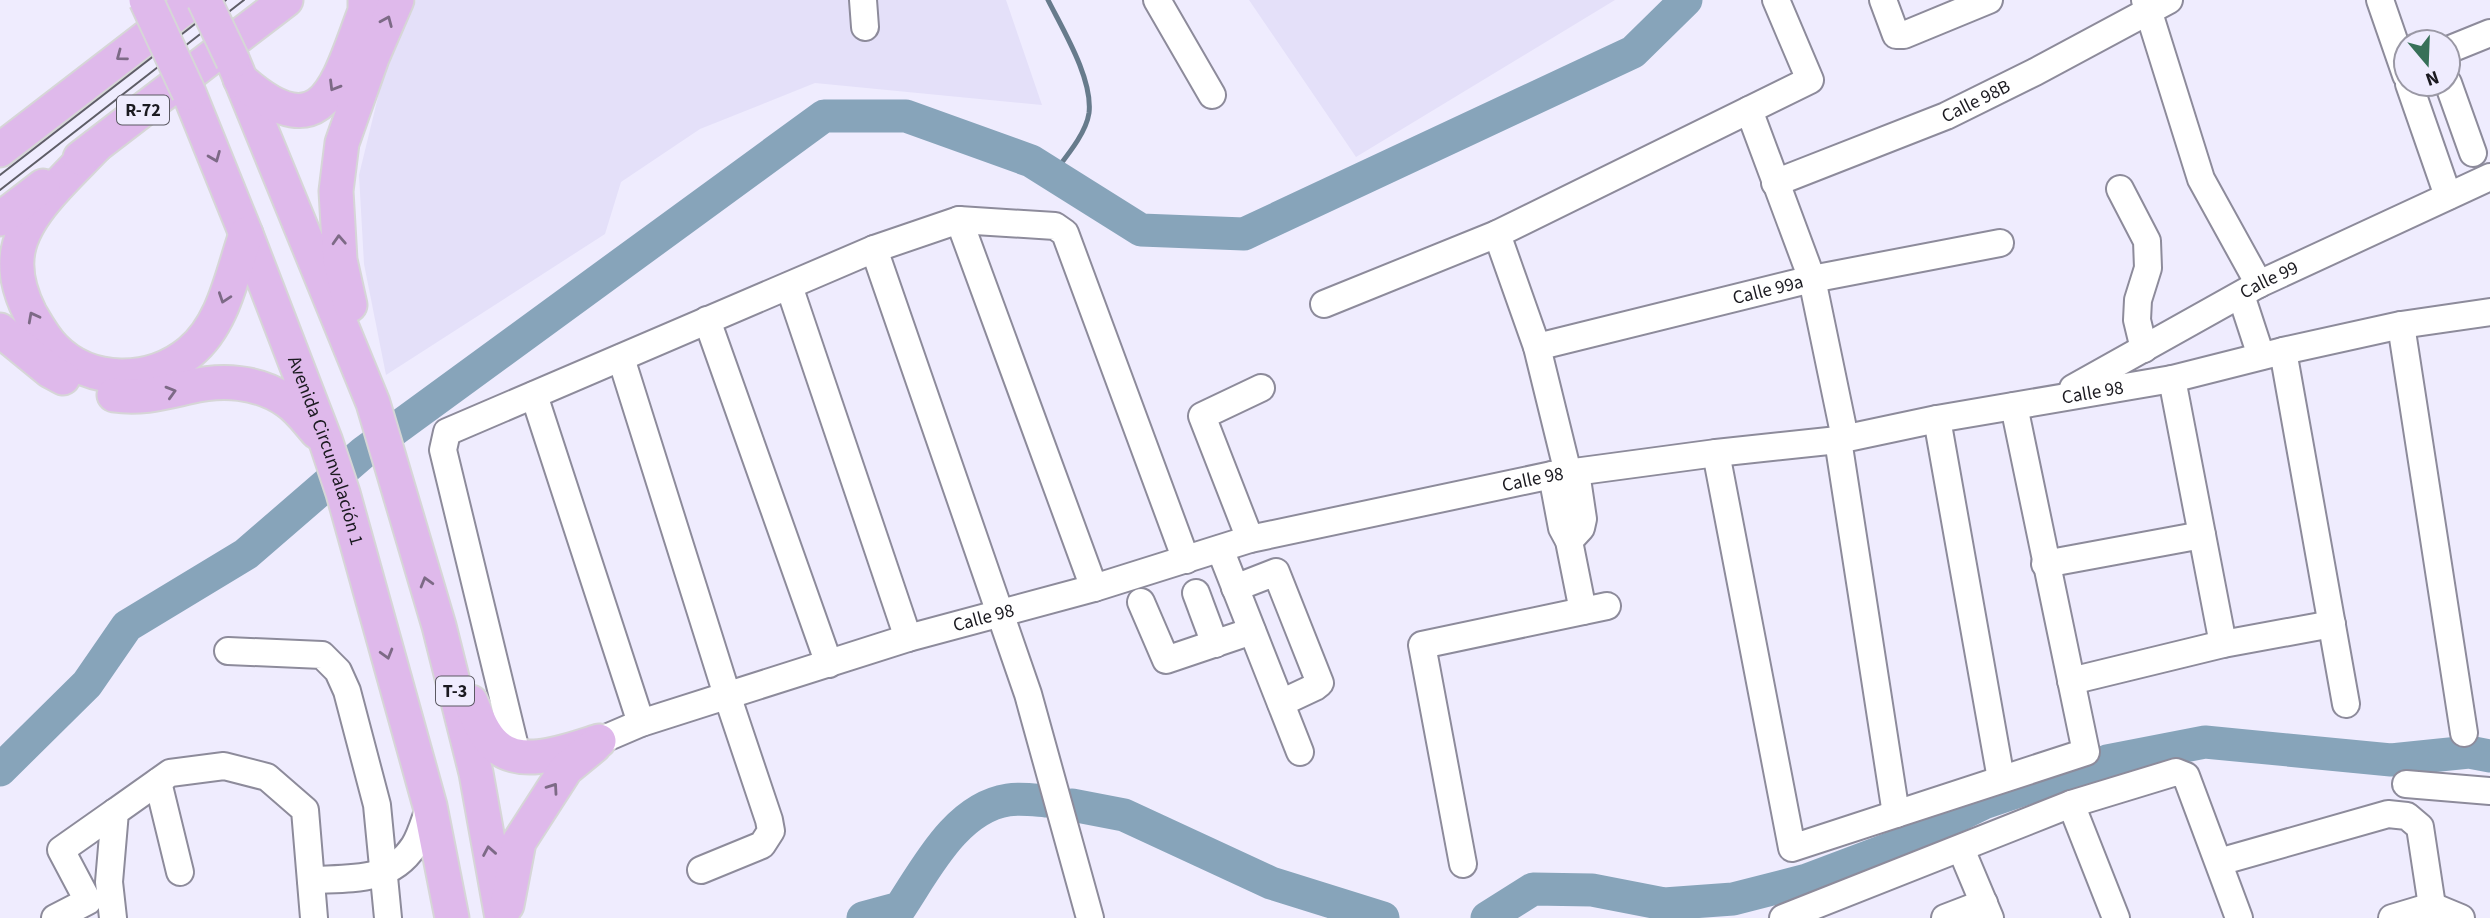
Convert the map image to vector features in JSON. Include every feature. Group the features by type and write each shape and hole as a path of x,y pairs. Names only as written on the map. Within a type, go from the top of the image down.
{"main road":[{"name":"Avenida Circunvalación 1","path":"146,0 189,93 326,442 430,806 452,918"},
{"name":"R-72","path":"0,150 195,0"},
{"name":"T-3","path":"204,0 236,70 373,402 439,626 476,773 503,918"},
{"name":"R-72","path":"0,219 286,0"},
{"path":"236,70 261,97 285,109 302,111 320,105 335,88 365,11 365,0"},
{"path":"373,402 340,260 336,191 342,143 372,58 397,0"},
{"path":"0,135 34,124"},
{"path":"96,146 33,213 18,251 20,292 38,327 54,348 74,363 104,373 136,377 164,369 191,352 214,326 246,233"},
{"path":"0,330 50,371 75,384 105,393 131,398 160,395 210,383 240,383 267,389 289,402 326,442"},
{"path":"439,626 481,727 495,746 517,755 533,757 599,741"},
{"path":"503,918 519,842 566,769 599,741"}],"street":[{"path":"863,0 865,27"},
{"path":"1157,0 1212,95"},
{"path":"1324,304 1497,234 1810,80 1776,0"},
{"path":"1883,0 1896,35 1904,35 1942,8 1989,0"},
{"path":"2380,0 2392,34"},
{"path":"2154,4 2201,179 2250,290 2272,353 2332,624 2346,704"},
{"name":"Calle 98B","path":"1775,183 1946,116 2154,4"},
{"path":"2462,46 2488,39"},
{"path":"2415,98 2448,196"},
{"path":"2453,98 2473,153"},
{"path":"1749,110 1812,279 1842,439 1896,814"},
{"name":"Calle 99","path":"2055,398 2250,290 2490,177"},
{"path":"2120,189 2147,241 2148,268 2138,300 2137,320 2144,349"},
{"path":"959,220 1094,588"},
{"path":"517,755 443,450 447,432 874,249 959,220 1055,226 1065,233 1186,559"},
{"path":"1462,864 1422,645 1595,608 1569,541 1581,528 1583,519 1565,473 1537,346 1497,234"},
{"name":"Calle 99a","path":"1537,346 1812,279 2000,243"},
{"path":"874,249 1002,613 1028,694 1090,918"},
{"path":"789,286 908,638"},
{"name":"Calle 98","path":"599,741 640,723 908,638 1094,588 1250,539 1565,473 1842,439 1937,419 2172,379 2272,353 2400,325 2490,312"},
{"path":"707,320 829,664"},
{"path":"2400,325 2464,733"},
{"path":"621,358 771,831 762,845 701,870"},
{"path":"2172,379 2223,644"},
{"path":"1250,539 1202,416 1261,388"},
{"path":"534,395 640,723"},
{"path":"1716,453 1792,848 2086,751 2014,406"},
{"path":"1937,419 2001,779"},
{"path":"2045,564 2202,535"},
{"path":"1220,549 1300,752"},
{"path":"1234,588 1276,572 1320,684 1280,703"},
{"path":"1196,593 1215,644"},
{"path":"1141,602 1166,660 1215,644 1300,632"},
{"path":"2071,681 2223,644 2332,624"},
{"path":"228,651 322,655 338,671 347,691 377,805 388,918"},
{"path":"104,904 61,850 170,773 225,766 267,777 305,810 314,918"},
{"path":"1783,918 2071,804 2169,773 2183,774 2239,918"},
{"path":"158,782 180,872"},
{"path":"2406,784 2490,791"},
{"path":"2071,804 2116,918"},
{"path":"311,880 368,878 384,872 400,862 415,846 430,806"},
{"path":"104,904 115,813"},
{"path":"2219,862 2388,814 2407,816 2420,827 2432,906"},
{"path":"1945,918 1987,911 1961,849"},
{"path":"55,918 104,904"},
{"path":"2392,918 2432,906 2461,918"}],"shaded area":[{"path":"416,0 1006,0 1042,105 815,83 700,129 621,182 605,234 386,375 364,264 359,175 386,64"},
{"path":"1249,0 1615,0 1356,157"}],"waterway":[{"path":"1048,0 1076,55 1089,100 1089,113 1084,129 1053,174"},
{"path":"1665,20 1672,0"},
{"path":"0,770 87,684 127,626 246,554 364,452 824,116 906,116 1031,161 1141,230 1244,234 1633,52 1686,0"},
{"path":"1487,918 1533,889 1592,890 1664,904 1733,899 1807,880 1892,848 1984,803 2107,761 2205,742 2391,760 2469,752 2490,756"},
{"path":"863,918 900,908 944,842 973,815 989,805 1008,800 1046,801"},
{"path":"1072,805 1124,815 1271,883 1383,918"}],"tram line":[{"path":"0,175 226,0"},
{"path":"0,190 244,0"}]}
